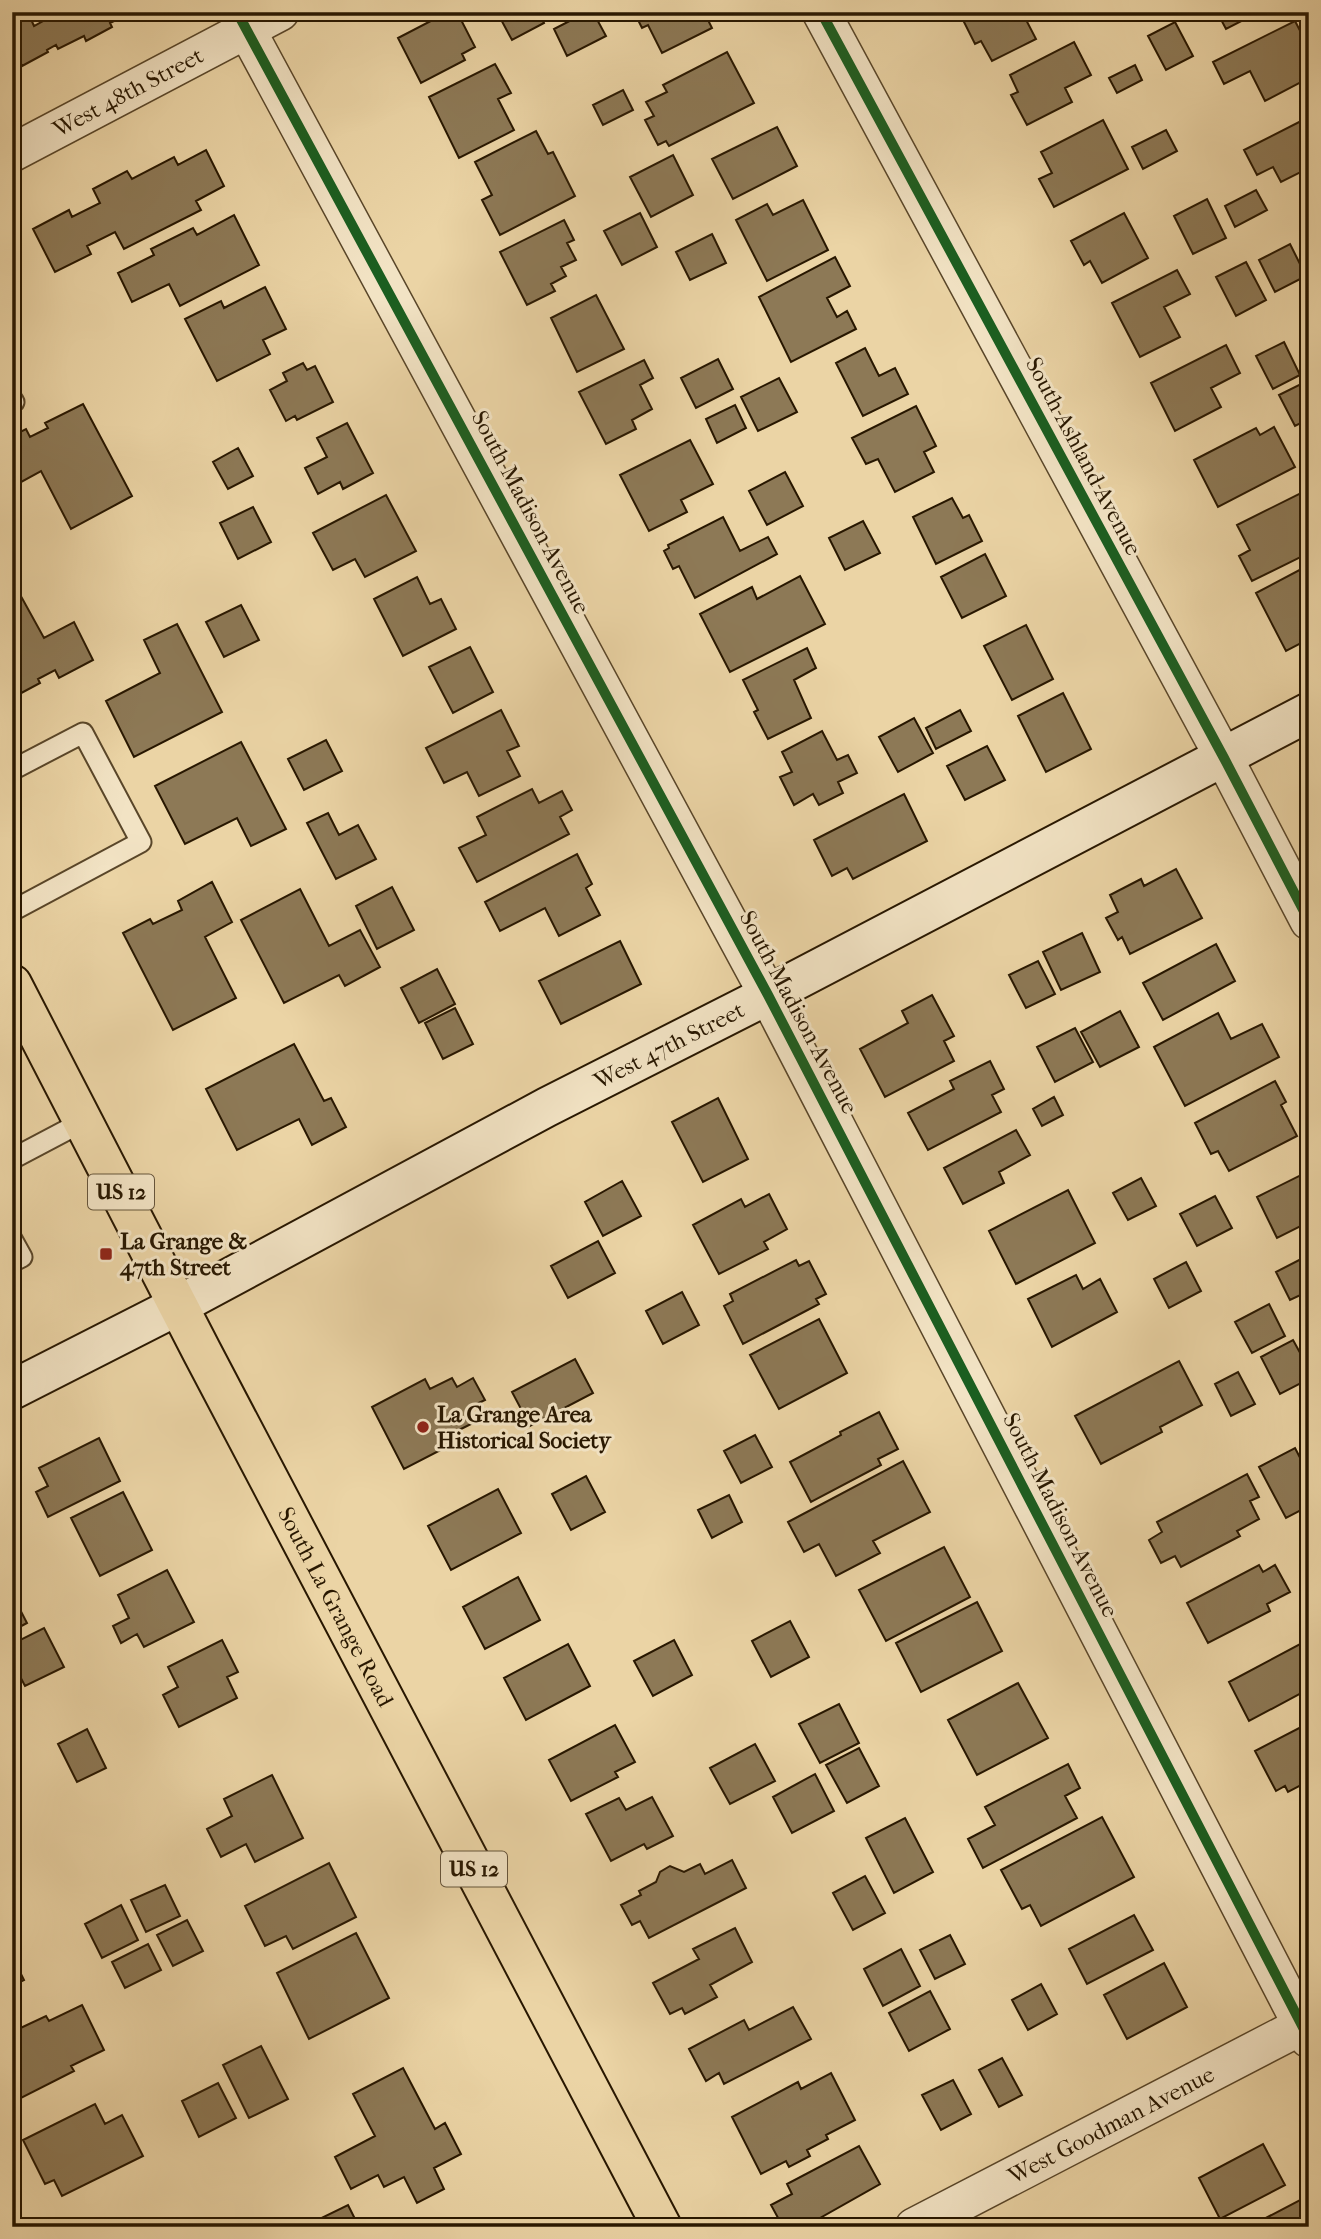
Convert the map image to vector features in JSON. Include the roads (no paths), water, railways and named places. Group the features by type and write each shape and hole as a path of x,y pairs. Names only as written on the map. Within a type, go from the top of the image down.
{"main road":[{"name":"West 47th Street","path":"12,1390 179,1305 547,1107 768,995 1309,712"},
{"name":"South La Grange Road","path":"12,984 662,2227"}],"street":[{"name":"West 48th Street","path":"12,153 242,21 280,12"},
{"name":"South Ashland Avenue","path":"821,12 1224,758 1309,921"},
{"name":"South Madison Avenue","path":"242,21 768,995 1306,2029"},
{"name":"West Goodman Avenue","path":"914,2227 1306,2029"}],"lane":[{"path":"12,770 83,733 141,842 12,911"},
{"path":"12,1158 85,1121"},
{"path":"12,1239 22,1257 12,1262"}],"place":[{"name":"La Grange & 47th Street","path":"106,1254"},
{"name":"La Grange Area Historical Society","path":"423,1427"}]}
